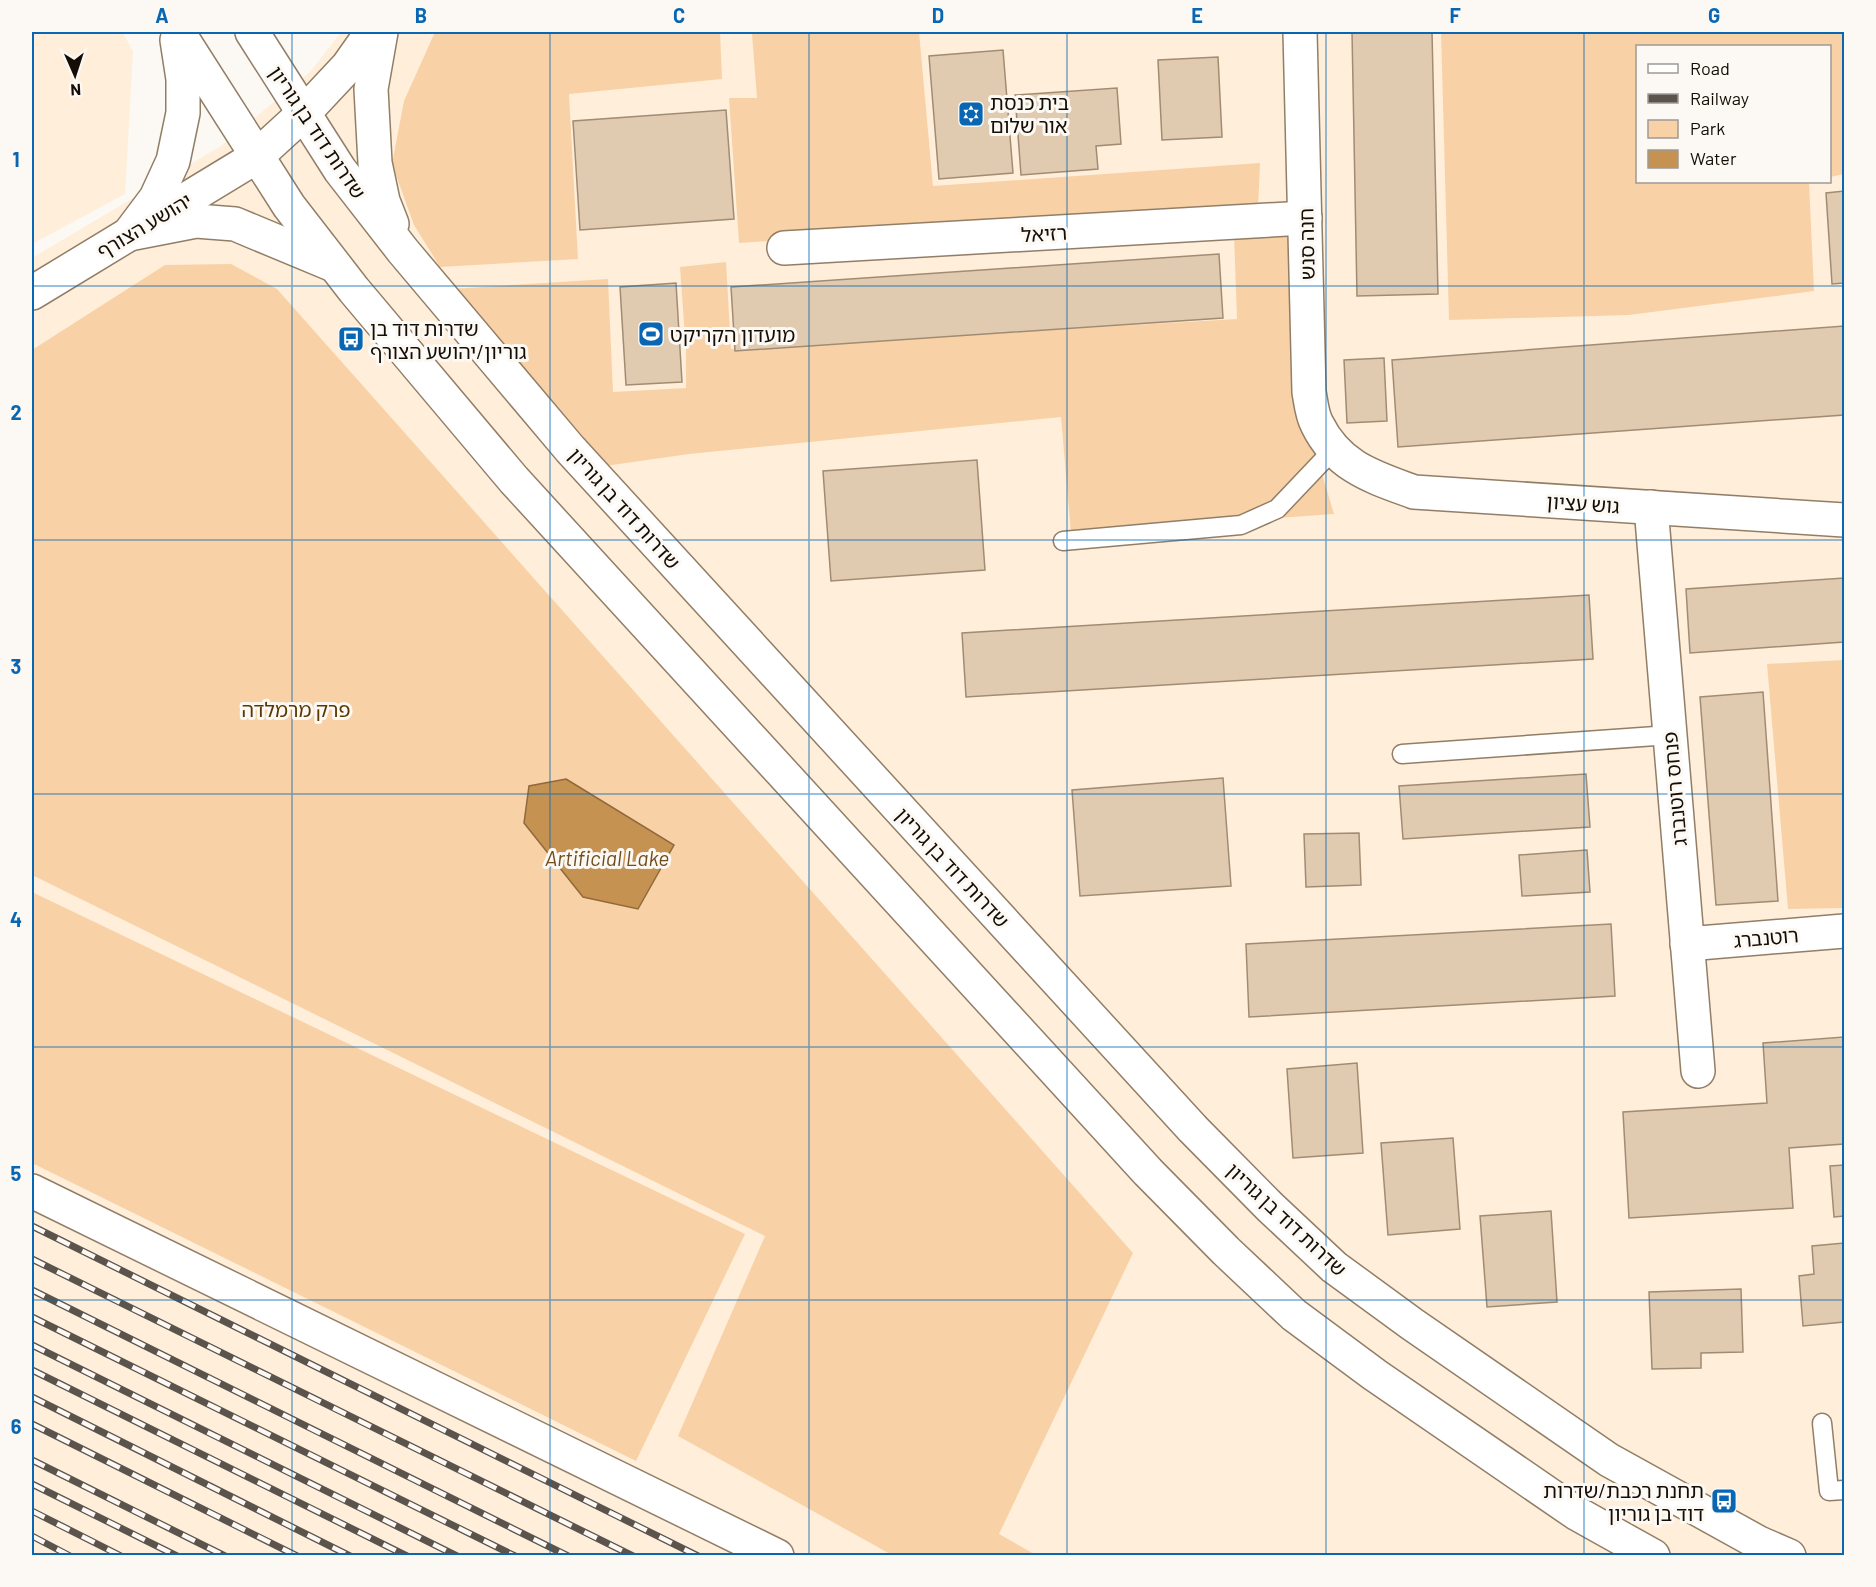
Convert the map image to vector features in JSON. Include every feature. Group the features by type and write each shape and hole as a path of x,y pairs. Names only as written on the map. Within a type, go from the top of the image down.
{"main road":[{"path":"177,32 289,206 336,266 523,490 1148,1172 1226,1251 1294,1315 1375,1375 1576,1513 1653,1556"},
{"path":"129,234 156,198 173,160 183,113 183,79 177,32"},
{"name":"שדרות דוד בן גוריון","path":"252,32 340,170 403,251 570,449 1186,1121 1294,1229 1334,1267 1412,1324 1609,1460 1759,1543 1789,1556"},
{"name":"יהושע הצורף","path":"32,293 256,157 303,114 348,66 372,32"},
{"path":"381,32 371,89 375,163 382,201 403,251"},
{"name":"חנה סנש","path":"1300,32 1309,392 1316,423 1333,450"},
{"name":"רזיאל","path":"784,248 1305,218"},
{"path":"129,234 196,221 235,224 336,266"},
{"name":"גוש עציון","path":"1333,450 1364,474 1414,492 1845,520"},
{"name":"פנחס רוטנברג","path":"1651,507 1698,1071"},
{"name":"רוטנברג","path":"1687,944 1845,931"},
{"path":"32,1191 777,1556"}],"lane":[{"path":"1063,541 1241,525 1277,509 1333,450"},
{"path":"1402,754 1670,735"},
{"path":"1822,1423 1829,1491 1845,1490"}],"shaded area":[{"path":"32,32 122,32 133,51 125,194 32,244"},
{"path":"341,32 1844,32 1844,1555 32,1555 32,258 221,146 311,71"}],"green space":[{"path":"435,32 720,32 722,79 569,94 578,259 440,267 414,225 392,164 404,101"},
{"path":"919,32 933,186 1260,163 1258,208 739,243 729,98 757,98 752,34"},
{"path":"1441,32 1844,32 1844,174 1831,177 1831,45 1636,45 1636,183 1809,183 1814,291 1629,315 1449,320"},
{"path":"1291,228 1293,378 1334,514 1071,533 1061,417 689,454 598,467 451,289 608,279 613,392 686,388 686,351 680,267 726,262 731,349 1237,319 1234,234"},
{"name":"פרק מרמלדה","path":"231,264 277,289 1133,1253 999,1534 1036,1555 892,1555 678,1436 765,1236 32,875 32,350 165,265"},
{"path":"1844,660 1844,908 1788,909 1767,664"},
{"path":"32,892 745,1234 636,1461 32,1163"}],"water":[{"name":"Artificial Lake","path":"566,779 674,845 638,909 583,897 524,823 529,786"}],"building":[{"path":"1352,32 1432,32 1438,294 1357,296"},
{"name":"בית כנסת אור שלום","path":"1003,50 1013,173 939,179 929,56"},
{"path":"1218,57 1222,137 1162,140 1158,60"},
{"path":"1117,88 1121,144 1096,146 1098,169 1021,175 1015,95"},
{"path":"726,110 734,219 580,230 573,121"},
{"path":"1844,191 1844,283 1832,284 1826,193"},
{"path":"1219,254 1223,318 735,351 731,287"},
{"name":"מועדון הקריקט","path":"676,283 682,382 626,385 620,287"},
{"path":"1844,326 1844,415 1398,447 1392,360"},
{"path":"1384,358 1387,421 1347,423 1344,360"},
{"path":"977,460 985,570 831,581 823,471"},
{"path":"1844,578 1844,642 1690,653 1686,589"},
{"path":"1589,595 1593,659 966,697 962,633"},
{"path":"1763,692 1778,901 1716,905 1700,697"},
{"path":"1586,774 1590,827 1403,839 1399,786"},
{"path":"1223,778 1231,886 1080,896 1072,790"},
{"path":"1359,833 1361,885 1306,887 1304,834"},
{"path":"1587,850 1590,892 1522,896 1519,855"},
{"path":"1611,924 1615,996 1249,1017 1246,944"},
{"path":"1844,1037 1844,1144 1789,1148 1793,1208 1629,1218 1623,1112 1767,1103 1763,1043"},
{"path":"1357,1063 1363,1153 1293,1158 1287,1069"},
{"path":"1453,1138 1460,1229 1388,1235 1381,1143"},
{"path":"1844,1165 1844,1216 1834,1217 1830,1166"},
{"path":"1551,1211 1557,1302 1487,1307 1480,1216"},
{"path":"1844,1243 1844,1322 1803,1326 1799,1276 1814,1274 1812,1246"},
{"path":"1741,1289 1743,1352 1701,1353 1701,1368 1652,1369 1649,1292"}],"railway":[{"path":"32,1226 698,1556"},
{"path":"32,1259 633,1556"},
{"path":"32,1290 568,1556"},
{"path":"32,1317 515,1556"},
{"path":"32,1345 457,1556"},
{"path":"32,1370 407,1556"},
{"path":"32,1397 350,1556"},
{"path":"32,1424 297,1556"},
{"path":"32,1460 225,1556"},
{"path":"32,1484 177,1556"},
{"path":"32,1511 121,1556"},
{"path":"32,1536 70,1556"}],"place":[{"name":"בית כנסת אור שלום","path":"971,114"},
{"name":"מועדון הקריקט","path":"651,334"},
{"name":"שדרות דוד בן גוריון/יהושע הצורף","path":"351,339"},
{"name":"תחנת רכבת/שדרות דוד בן גוריון","path":"1724,1501"}]}
